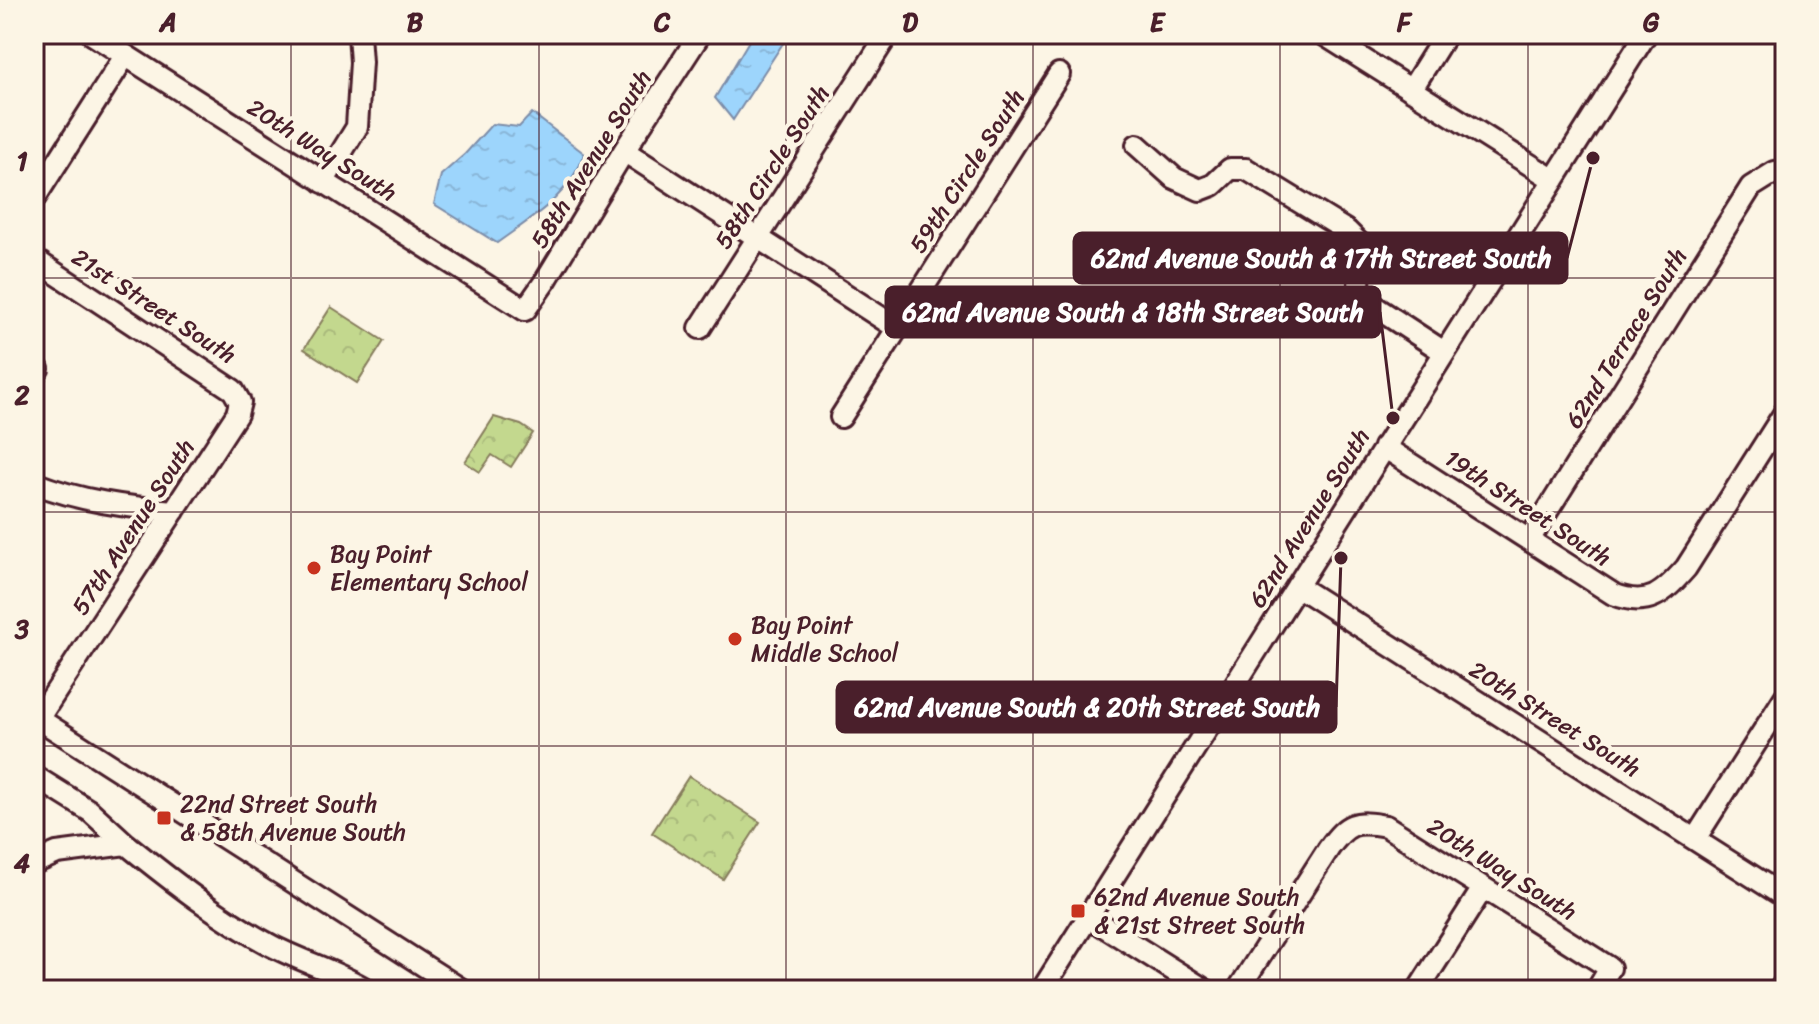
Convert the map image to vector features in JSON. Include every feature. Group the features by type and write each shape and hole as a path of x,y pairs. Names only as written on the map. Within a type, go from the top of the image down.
{"street":[{"name":"20th Way South","path":"92,34 525,310"},
{"path":"323,182 357,127 361,62 359,34"},
{"name":"58th Avenue South","path":"525,310 700,34"},
{"name":"58th Circle South","path":"700,328 888,34"},
{"path":"1323,34 1554,180"},
{"path":"1411,90 1446,34"},
{"name":"62nd Avenue South","path":"1042,990 1646,34"},
{"path":"34,199 125,56"},
{"name":"59th Circle South","path":"841,417 1059,74"},
{"path":"1137,145 1174,178 1200,190 1213,185 1230,169 1246,169 1347,231 1360,244 1359,293 1366,301 1444,352"},
{"path":"624,151 897,328"},
{"name":"62nd Terrace South","path":"1529,540 1751,187 1780,171"},
{"name":"21st Street South","path":"34,259 233,390 240,402"},
{"name":"57th Avenue South","path":"36,717 237,414 240,402"},
{"name":"19th Street South","path":"1384,447 1613,594 1630,601 1648,599 1666,590 1686,568 1785,412"},
{"path":"34,483 81,499 124,507 174,511"},
{"name":"20th Street South","path":"1297,586 1785,897"},
{"path":"1695,839 1785,697"},
{"path":"36,717 462,990"},
{"path":"34,776 90,811 181,887 242,929 367,990"},
{"name":"20th Way South","path":"1238,990 1343,829 1363,822 1386,826 1610,968 1597,990"},
{"path":"34,863 57,853 126,844"},
{"path":"1418,990 1483,888"},
{"path":"1089,917 1205,990"},
{"path":"1780,990 1785,982"}],"green space":[{"path":"331,307 384,341 357,383 304,349"},
{"path":"494,417 521,425 533,433 511,467 492,455 480,472 465,462"},
{"path":"689,776 760,822 723,879 652,833"}],"water":[{"path":"753,34 789,34 733,120 715,98"},
{"path":"532,113 585,154 559,194 497,243 434,204 441,175 492,124 519,127"}],"place":[{"name":"62nd Avenue South & 17th Street South","path":"1593,158"},
{"name":"62nd Avenue South & 18th Street South","path":"1393,418"},
{"name":"62nd Avenue South & 20th Street South","path":"1341,558"},
{"name":"Bay Point Elementary School","path":"314,568"},
{"name":"Bay Point Middle School","path":"735,639"},
{"name":"22nd Street South & 58th Avenue South","path":"164,818"},
{"name":"62nd Avenue South & 21st Street South","path":"1078,911"}]}
